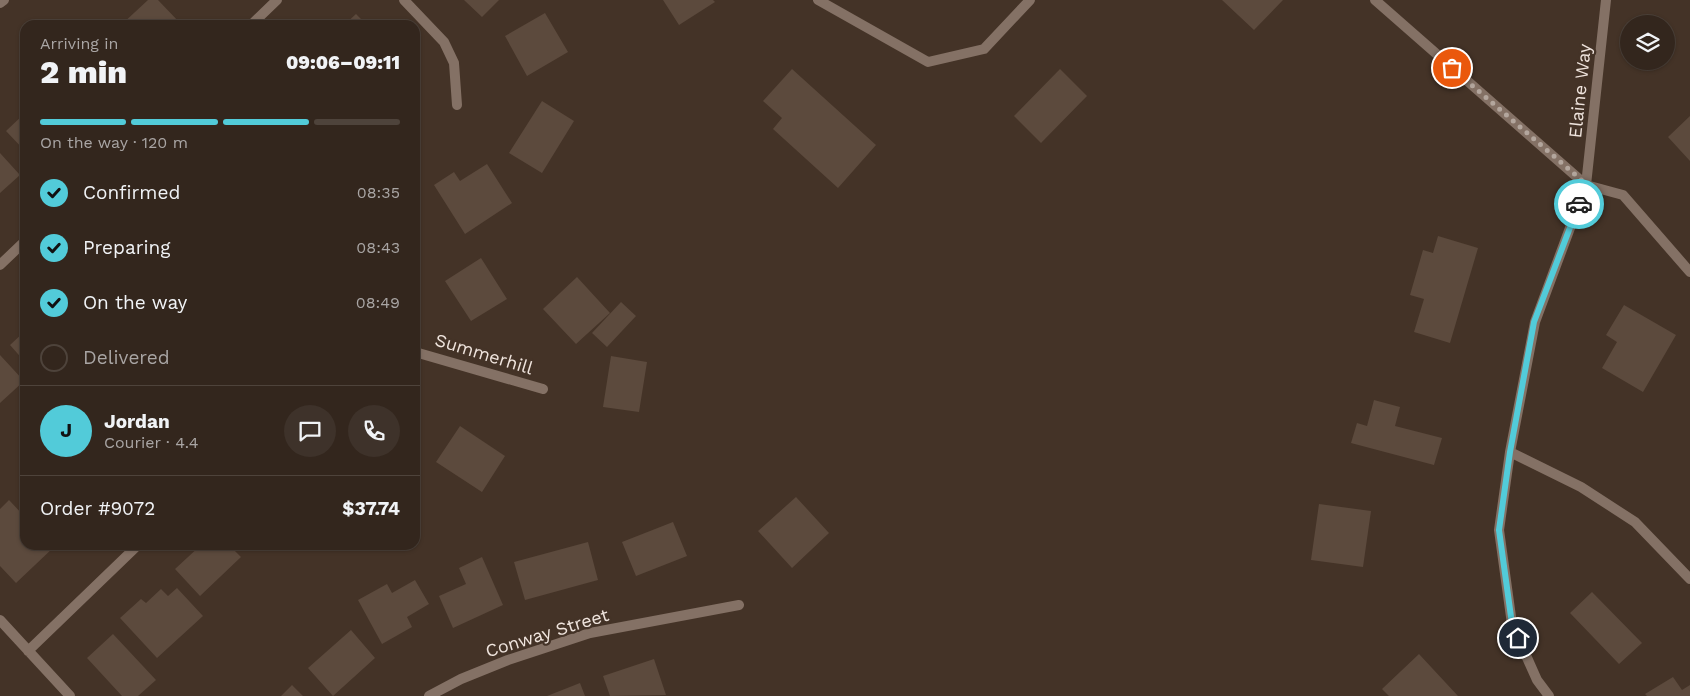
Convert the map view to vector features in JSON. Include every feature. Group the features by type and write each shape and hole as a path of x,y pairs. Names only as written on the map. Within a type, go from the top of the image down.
{"street":[{"path":"0,4 4,0"},
{"path":"256,20 277,0"},
{"path":"404,0 444,42 454,63 456,105"},
{"path":"818,0 928,62 984,49 1030,0"},
{"path":"1375,0 1586,184 1623,195 1690,272"},
{"name":"Elaine Way","path":"1549,696 1537,680 1512,624 1499,530 1510,452 1534,322 1586,184 1606,0"},
{"path":"0,265 20,246"},
{"name":"Summerhill","path":"420,353 543,389"},
{"path":"1510,452 1581,487 1635,522 1690,579"},
{"path":"28,651 133,550"},
{"name":"Conway Street","path":"429,696 461,679 508,660 590,633 739,605"},
{"path":"0,620 70,696"}],"building":[{"path":"148,0 158,0 177,20 126,20"},
{"path":"464,0 499,0 482,17"},
{"path":"663,0 713,0 715,2 679,25"},
{"path":"1222,0 1283,0 1254,30"},
{"path":"545,13 568,52 527,76 505,36"},
{"path":"356,14 362,20 349,20"},
{"path":"792,69 876,145 838,188 773,129 782,118 763,101"},
{"path":"1060,69 1087,96 1041,143 1014,116"},
{"path":"542,101 574,121 542,173 509,153"},
{"path":"1690,116 1690,161 1668,137"},
{"path":"20,118 20,146 6,131"},
{"path":"0,153 20,175 0,193"},
{"path":"487,164 512,203 465,234 434,185 454,172 460,181"},
{"path":"1438,236 1478,248 1450,343 1414,332 1424,299 1410,295 1423,250 1433,253"},
{"path":"481,258 507,299 471,321 445,281"},
{"path":"577,277 610,313 576,344 543,309"},
{"path":"621,302 636,316 607,347 592,333"},
{"path":"1624,305 1676,335 1643,392 1602,368 1617,342 1606,335"},
{"path":"20,336 20,356 10,345"},
{"path":"0,355 20,377 20,385 0,403"},
{"path":"611,356 647,362 639,412 603,407"},
{"path":"1374,400 1400,407 1395,426 1442,438 1434,465 1351,443 1357,423 1367,426"},
{"path":"460,426 505,456 482,492 436,462"},
{"path":"796,497 829,533 792,568 758,531"},
{"path":"9,500 20,512 20,550 51,550 16,583 0,566 0,509"},
{"path":"1319,504 1371,511 1363,567 1311,560"},
{"path":"673,522 687,556 636,576 622,542"},
{"path":"588,542 598,580 525,600 514,562"},
{"path":"196,550 234,550 241,557 200,596 175,569"},
{"path":"482,557 503,605 453,628 439,596 466,584 459,568"},
{"path":"415,580 429,604 407,617 412,627 382,644 358,600 387,584 392,593"},
{"path":"177,588 203,616 157,658 120,618 141,599 146,603 161,589 168,596"},
{"path":"1592,592 1642,643 1619,664 1570,613"},
{"path":"351,630 375,658 333,696 308,668"},
{"path":"113,634 156,680 138,696 122,696 87,658"},
{"path":"1419,654 1458,696 1389,696 1382,689"},
{"path":"654,659 666,695 610,696 603,676"},
{"path":"1673,677 1682,690 1690,685 1690,696 1647,696 1645,694"},
{"path":"580,683 585,696 547,696"},
{"path":"292,685 303,696 281,696"}],"way so far":[{"path":"1452,68 1586,184 1579,204"}],"route":[{"path":"1518,638 1512,624 1499,530 1510,452 1534,322 1579,204"}]}
